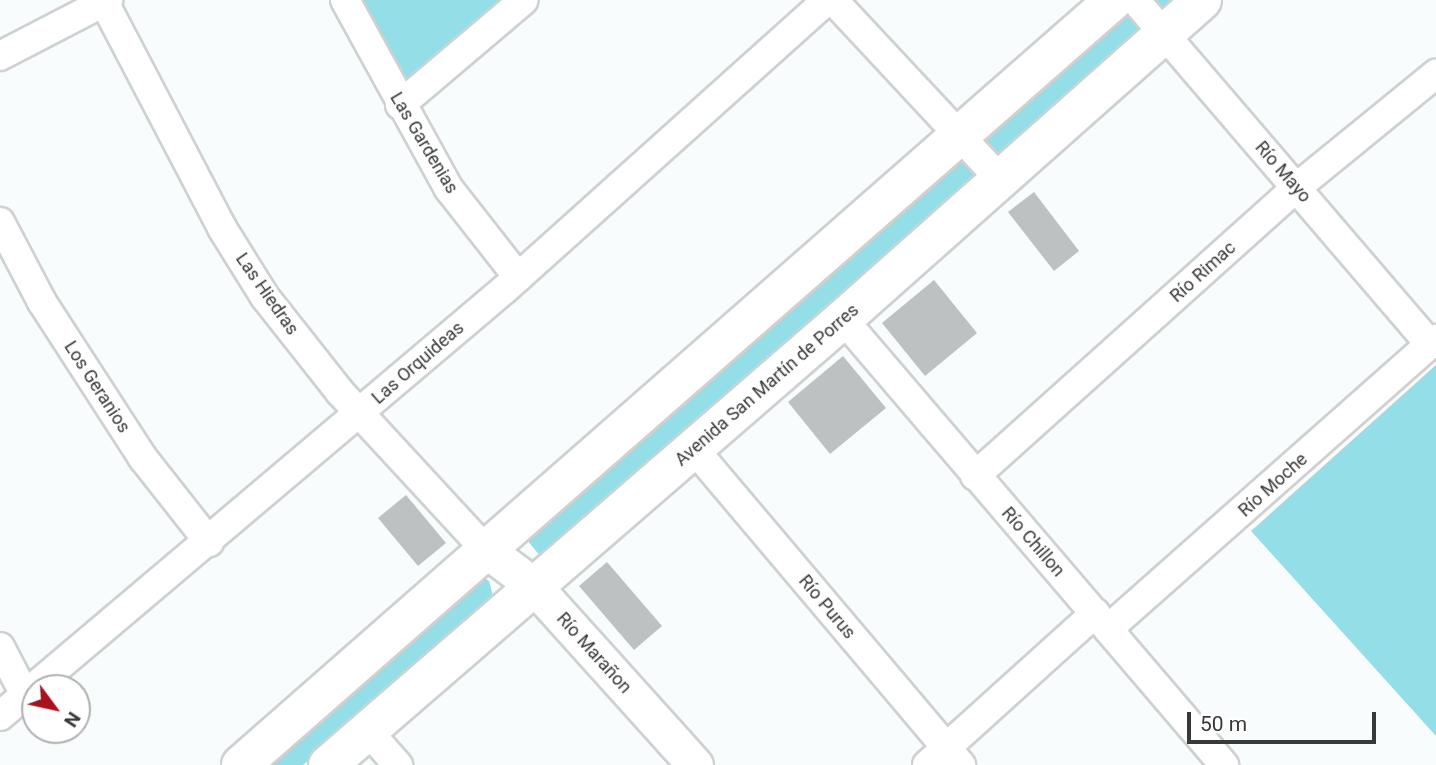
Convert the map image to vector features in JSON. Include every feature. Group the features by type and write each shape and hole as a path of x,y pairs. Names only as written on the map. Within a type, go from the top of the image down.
{"main road":[{"path":"241,765 1114,0"},
{"name":"Avenida San Martín de Porres","path":"328,765 843,319 1202,0"}],"street":[{"name":"Las Gardenias","path":"345,0 400,105 449,189 518,277"},
{"path":"400,105 524,0"},
{"name":"Las Orquideas","path":"50,674 518,277 828,0"},
{"path":"833,0 961,134 1000,179"},
{"name":"Río Mayo","path":"1135,0 1296,188 1433,341"},
{"path":"0,56 106,1"},
{"name":"Las Hiedras","path":"106,1 222,228 258,285 359,413 485,549"},
{"name":"Río Rimac","path":"975,476 1296,188 1436,74"},
{"name":"Los Geranios","path":"0,222 41,302 121,425 209,542"},
{"name":"Río Chillon","path":"843,319 1224,765"},
{"name":"Río Moche","path":"945,759 1102,621 1433,341"},
{"name":"Río Purus","path":"694,449 945,759"},
{"name":"Río Marañon","path":"485,549 533,585 695,765"},
{"path":"0,647 21,687"},
{"name":"Las Orquideas","path":"0,716 21,698"},
{"path":"367,730 398,765"}],"shaded area":[{"path":"354,0 503,0 400,87"},
{"path":"1133,0 1180,0 999,156 989,151 980,139"},
{"path":"954,152 980,175 542,558 521,533"},
{"path":"1436,365 1436,736 1251,531"},
{"path":"477,573 489,581 494,600 303,765 256,765"}],"building":[{"path":"1034,192 1079,251 1054,271 1008,212"},
{"path":"934,280 977,333 925,376 882,323"},
{"path":"843,356 886,408 830,454 788,402"},
{"path":"406,495 446,543 418,566 378,518"},
{"path":"607,562 662,626 634,650 579,586"}]}
